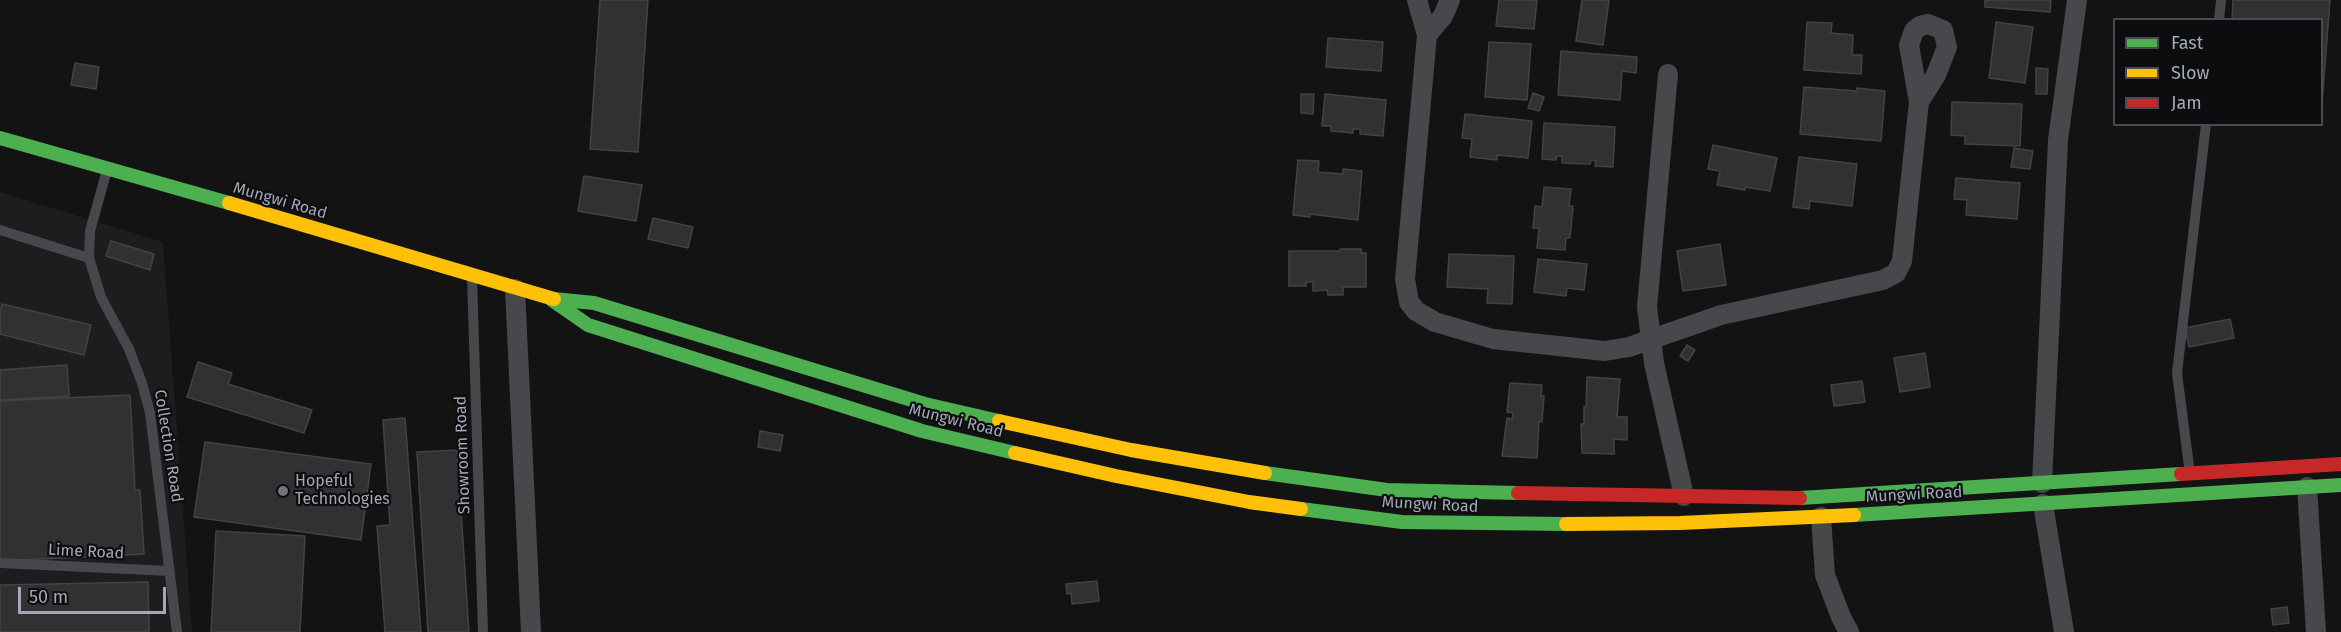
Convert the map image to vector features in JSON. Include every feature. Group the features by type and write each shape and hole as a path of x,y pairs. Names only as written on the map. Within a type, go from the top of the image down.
{"main road":[{"name":"Mungwi Road","path":"0,138 340,235 550,299 594,303 925,404 1131,450 1243,470 1387,490 1642,497 1818,498 2341,464"},
{"name":"Mungwi Road","path":"550,299 588,325 922,431 1116,476 1249,502 1402,522 1680,523 1821,517 2341,485"}],"street":[{"path":"1417,0 1427,35 1405,279 1409,302 1416,311 1435,322 1493,339 1605,351 1629,347 1721,315 1883,280 1896,273 1902,261 1919,102"},
{"path":"1427,35 1443,16 1450,0"},
{"path":"2042,483 2058,140 2077,0"},
{"path":"1668,74 1647,307 1650,339 1684,496"},
{"path":"515,289 531,632"},
{"path":"2307,487 2316,632"},
{"path":"2043,504 2064,632"},
{"path":"1821,517 1826,575 1841,617 1850,632"}],"lane":[{"path":"2219,18 2221,0"},
{"path":"2190,474 2177,373 2206,126"},
{"name":"Collection Road","path":"107,169 90,231 90,258 101,297 129,349 150,413 177,632"},
{"path":"0,230 90,258"},
{"name":"Showroom Road","path":"472,277 483,632"},
{"name":"Lime Road","path":"0,563 170,571"}],"shaded area":[{"path":"0,192 163,242 192,632 0,632"}],"building":[{"path":"600,0 648,0 638,152 590,149"},
{"path":"1499,0 1537,0 1534,29 1496,26"},
{"path":"1582,0 1609,0 1603,45 1576,41"},
{"path":"1985,0 2051,0 2050,12 1985,7"},
{"path":"2233,0 2330,0 2323,91 2323,18 2232,18"},
{"path":"1807,22 1832,23 1831,33 1853,35 1852,55 1862,55 1861,74 1804,70"},
{"path":"1996,22 2033,27 2025,83 1989,78"},
{"path":"1328,38 1383,42 1381,71 1326,67"},
{"path":"1489,42 1531,44 1527,100 1485,97"},
{"path":"1561,51 1637,57 1636,73 1622,71 1620,100 1558,95"},
{"path":"75,63 99,67 96,89 71,85"},
{"path":"2036,68 2048,69 2047,94 2036,94"},
{"path":"1804,87 1885,91 1881,141 1800,134"},
{"path":"1533,93 1544,97 1539,111 1528,108"},
{"path":"1301,94 1314,94 1313,114 1301,113"},
{"path":"1325,94 1386,100 1383,136 1360,134 1360,129 1353,129 1353,133 1331,131 1331,126 1322,126"},
{"path":"1952,102 2022,104 2020,146 1965,144 1965,136 1951,135"},
{"path":"1465,114 1532,121 1528,158 1497,155 1497,160 1470,157 1472,139 1462,138"},
{"path":"1544,123 1615,127 1613,167 1595,166 1596,161 1591,160 1590,164 1562,163 1562,156 1557,156 1556,160 1542,159"},
{"path":"1713,145 1777,158 1770,191 1745,187 1745,190 1717,185 1720,171 1708,169"},
{"path":"2014,148 2033,151 2030,169 2011,167"},
{"path":"1799,157 1857,164 1852,206 1810,201 1809,209 1793,207"},
{"path":"1298,160 1319,161 1318,172 1343,174 1343,169 1362,171 1358,220 1310,214 1310,217 1293,215"},
{"path":"584,176 642,185 636,221 578,211"},
{"path":"1956,178 2020,183 2017,219 1966,215 1967,200 1954,199"},
{"path":"1544,187 1571,189 1569,206 1573,206 1570,238 1566,238 1565,250 1537,248 1539,228 1533,228 1535,206 1542,207"},
{"path":"653,218 693,227 688,248 648,239"},
{"path":"111,241 154,254 150,270 106,256"},
{"path":"1720,244 1726,285 1683,291 1677,251"},
{"path":"1340,249 1361,249 1361,253 1366,253 1366,287 1343,287 1343,295 1328,295 1327,290 1313,291 1313,282 1306,282 1306,286 1289,286 1289,251 1340,251"},
{"path":"1449,254 1514,256 1512,304 1487,303 1488,289 1447,287"},
{"path":"1538,259 1587,264 1584,290 1567,288 1566,296 1534,292"},
{"path":"2,304 91,325 84,355 0,334"},
{"path":"2230,319 2234,338 2189,347 2185,328"},
{"path":"1687,345 1695,350 1688,361 1680,356"},
{"path":"1925,353 1930,387 1900,392 1894,358"},
{"path":"198,362 232,373 228,384 312,410 304,433 187,397"},
{"path":"67,365 69,396 0,400 0,370"},
{"path":"1587,377 1620,379 1617,417 1627,417 1627,440 1614,439 1614,454 1582,453 1581,424 1584,424"},
{"path":"1862,381 1865,402 1834,406 1831,385"},
{"path":"1510,383 1542,385 1541,396 1544,396 1542,422 1539,421 1537,458 1502,456 1507,418 1512,419 1513,413 1507,412"},
{"path":"130,395 135,490 140,490 144,554 0,561 0,401"},
{"path":"405,418 421,632 385,632 377,526 390,525 383,420"},
{"path":"760,431 783,435 780,451 758,447"},
{"name":"Hopeful Technologies","path":"205,442 371,464 361,540 194,517"},
{"path":"457,450 469,632 428,632 417,452"},
{"path":"216,531 305,536 300,632 211,632"},
{"path":"1097,581 1099,601 1072,604 1071,593 1067,594 1066,584"},
{"path":"148,582 149,632 0,632 0,585"},
{"path":"2287,607 2289,623 2273,625 2271,609"}],"traffic: fast":[{"path":"0,138 229,203"},
{"path":"554,299 594,303 925,404 999,421"},
{"path":"552,300 588,325 922,431 1015,453"},
{"path":"1265,473 1387,490 1518,493"},
{"path":"1800,498 2181,474"},
{"path":"1854,515 2341,485"},
{"path":"1301,509 1402,522 1566,524"}],"traffic: slow":[{"path":"229,203 554,299"},
{"path":"999,421 1131,450 1265,473"},
{"path":"1015,453 1116,476 1249,502 1301,509"},
{"path":"1566,524 1680,523 1854,515"}],"traffic: jam":[{"path":"2181,474 2341,464"},
{"path":"1518,493 1800,498"}],"place":[{"name":"Hopeful Technologies","path":"283,491"}]}
